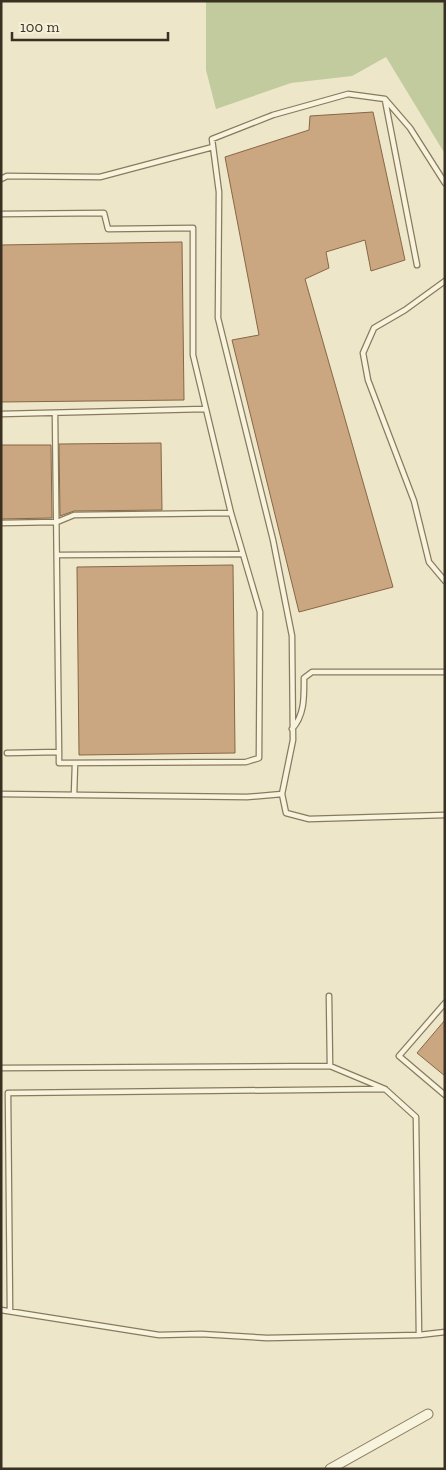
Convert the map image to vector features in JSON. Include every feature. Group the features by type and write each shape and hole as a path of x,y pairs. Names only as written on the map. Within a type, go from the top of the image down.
{"street":[{"path":"330,1469 428,1414"}],"lane":[{"path":"445,183 410,128 385,98 348,94 273,115 212,139 219,192 218,318 273,540 292,636 292,740 282,794 286,813 310,819 445,815"},
{"path":"385,98 417,265"},
{"path":"1,179 6,176 100,177 213,147"},
{"path":"1,214 104,212 108,229 193,228 193,355 241,554 260,612 258,758 246,762 59,763 55,414"},
{"path":"445,281 404,310 374,328 363,353 371,389 414,501 429,562 445,581"},
{"path":"1,414 55,414 206,408"},
{"path":"1,523 57,522 74,515 231,513"},
{"path":"57,555 241,554"},
{"path":"292,729 300,721 304,697 304,678 312,672 445,672"},
{"path":"7,753 60,752"},
{"path":"74,764 74,795"},
{"path":"1,794 247,797 282,794"},
{"path":"330,996 330,1066"},
{"path":"445,1003 399,1056 445,1096"},
{"path":"1,1068 330,1066 385,1089 416,1117 420,1335"},
{"path":"10,1311 8,1093 385,1089"},
{"path":"1,1310 159,1335 201,1334 267,1338 420,1335 445,1332"}],"green space":[{"path":"206,1 445,1 445,154 386,57 352,76 291,83 216,109 206,70"}],"building":[{"path":"373,112 405,260 371,271 365,240 326,252 329,268 305,279 393,587 299,612 232,340 259,335 225,157 309,130 310,116"},
{"path":"182,242 184,400 1,402 1,245"},
{"path":"161,443 162,510 74,511 60,516 59,444"},
{"path":"1,445 51,445 52,518 1,519"},
{"path":"233,565 235,753 79,755 77,567"},
{"path":"445,1020 445,1076 417,1053"}]}
